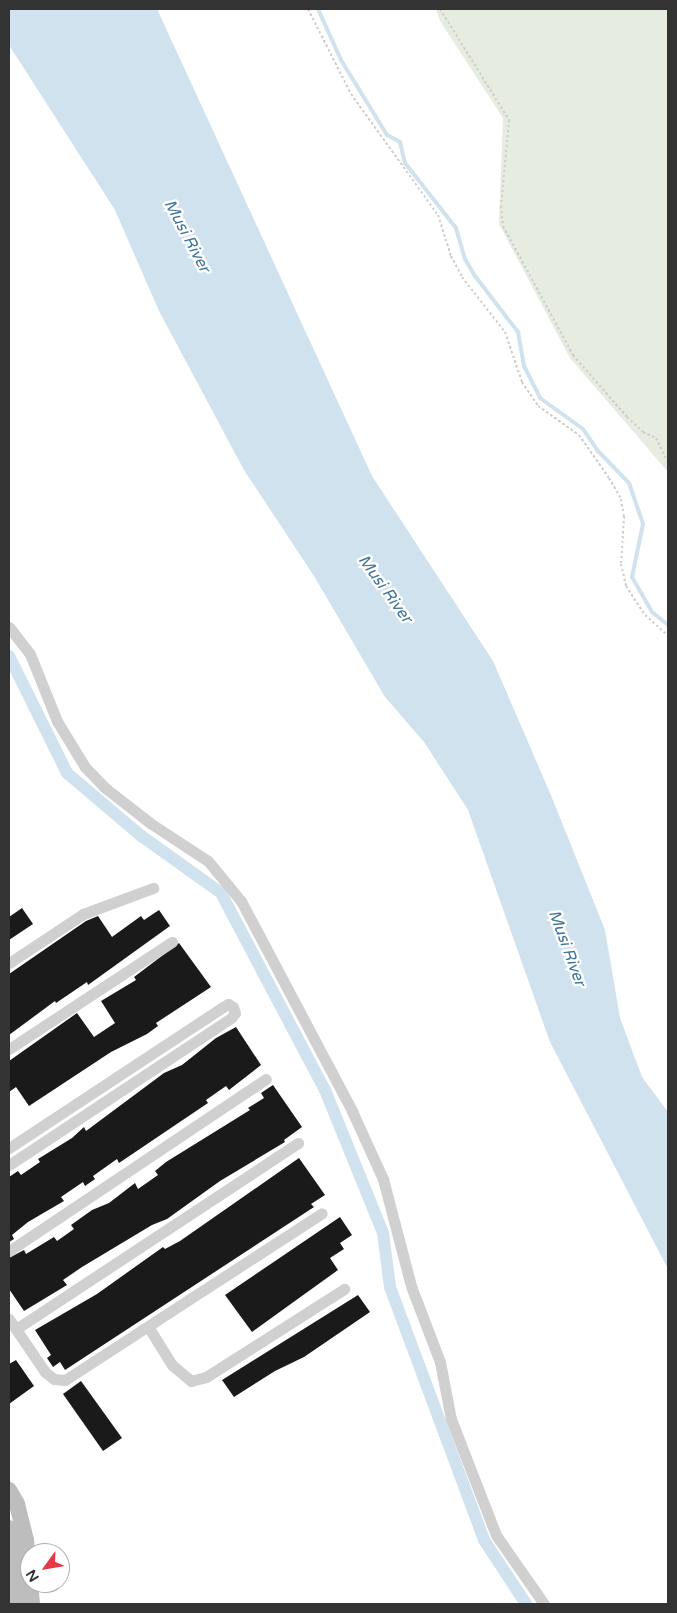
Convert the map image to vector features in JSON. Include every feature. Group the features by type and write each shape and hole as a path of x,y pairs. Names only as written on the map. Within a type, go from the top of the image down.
{"street":[{"path":"9,626 30,654 57,721 85,767 104,787 150,823 208,861 242,901 352,1111 383,1179 411,1286 440,1362 451,1419 496,1535 544,1604"},
{"path":"9,963 83,914 153,888"},
{"path":"9,1049 172,942"},
{"path":"9,1148 223,1007 228,1004 233,1007 235,1013 231,1018 9,1165"},
{"path":"9,1251 266,1080"},
{"path":"16,1329 298,1143"},
{"path":"9,1319 45,1372 54,1379 64,1380 149,1328 322,1213"},
{"path":"149,1328 179,1375 191,1381 206,1378 344,1289"},
{"path":"9,1490 17,1504 26,1540 32,1604"},
{"path":"9,1528 18,1604"}],"path":[{"path":"308,9 351,94 438,215 451,256 462,277 506,332 522,382 538,406 579,434 609,478 621,499 624,516 621,564 626,586 645,615 668,636"},
{"path":"440,9 509,120 501,206 503,226 573,354 627,417 643,432 656,438 668,463"}],"shaded area":[{"path":"436,9 668,9 668,472 570,358 499,224 503,118 440,21"}],"water":[{"name":"Musi River","path":"9,9 157,9 372,476 493,661 550,793 605,930 620,1018 642,1077 668,1112 668,1269 550,1042 468,810 424,742 385,697 314,576 244,470 159,311 115,210 9,45"}],"building":[{"path":"22,908 33,924 9,940 9,917"},
{"path":"159,910 170,926 88,985 87,982 56,1003 55,1001 9,1035 9,974 86,921 98,916 112,937 141,916 144,920"},
{"path":"179,943 211,987 156,1023 158,1026 147,1034 111,1052 29,1106 16,1087 9,1092 9,1061 77,1013 94,1037 115,1023 101,1001 136,980 134,977"},
{"path":"236,1027 261,1065 229,1090 226,1086 206,1100 208,1103 119,1163 117,1159 93,1176 95,1179 85,1186 83,1182 61,1197 64,1201 28,1222 12,1235 14,1239 9,1242 9,1177 18,1171 21,1175 40,1162 38,1159 72,1138 84,1127 86,1131 164,1073 182,1065 216,1038"},
{"path":"273,1085 302,1127 284,1140 285,1142 220,1181 167,1219 152,1225 82,1267 63,1280 67,1285 24,1311 9,1289 9,1258 24,1250 26,1254 54,1237 57,1241 74,1229 71,1225 92,1210 109,1203 135,1183 138,1189 158,1175 155,1171 166,1162 250,1110 248,1108 264,1098 261,1093"},
{"path":"299,1158 325,1195 311,1204 314,1207 65,1370 60,1362 53,1367 47,1358 51,1355 35,1330 97,1294 163,1247 165,1249 180,1241"},
{"path":"340,1217 352,1235 340,1243 344,1249 330,1258 338,1270 252,1332 225,1295"},
{"path":"358,1295 370,1312 304,1357 275,1371 234,1397 222,1380"},
{"path":"16,1360 34,1386 9,1404 9,1364"},
{"path":"81,1381 122,1438 103,1451 63,1394"}],"waterway":[{"path":"318,9 341,60 387,135 400,142 405,163 456,228 465,259 475,276 518,332 524,366 540,398 583,429 598,451 629,483 643,524 632,577 652,612 668,625"},
{"path":"9,656 67,773 140,835 221,893 325,1090 383,1233 390,1287 484,1540 526,1604"}]}
